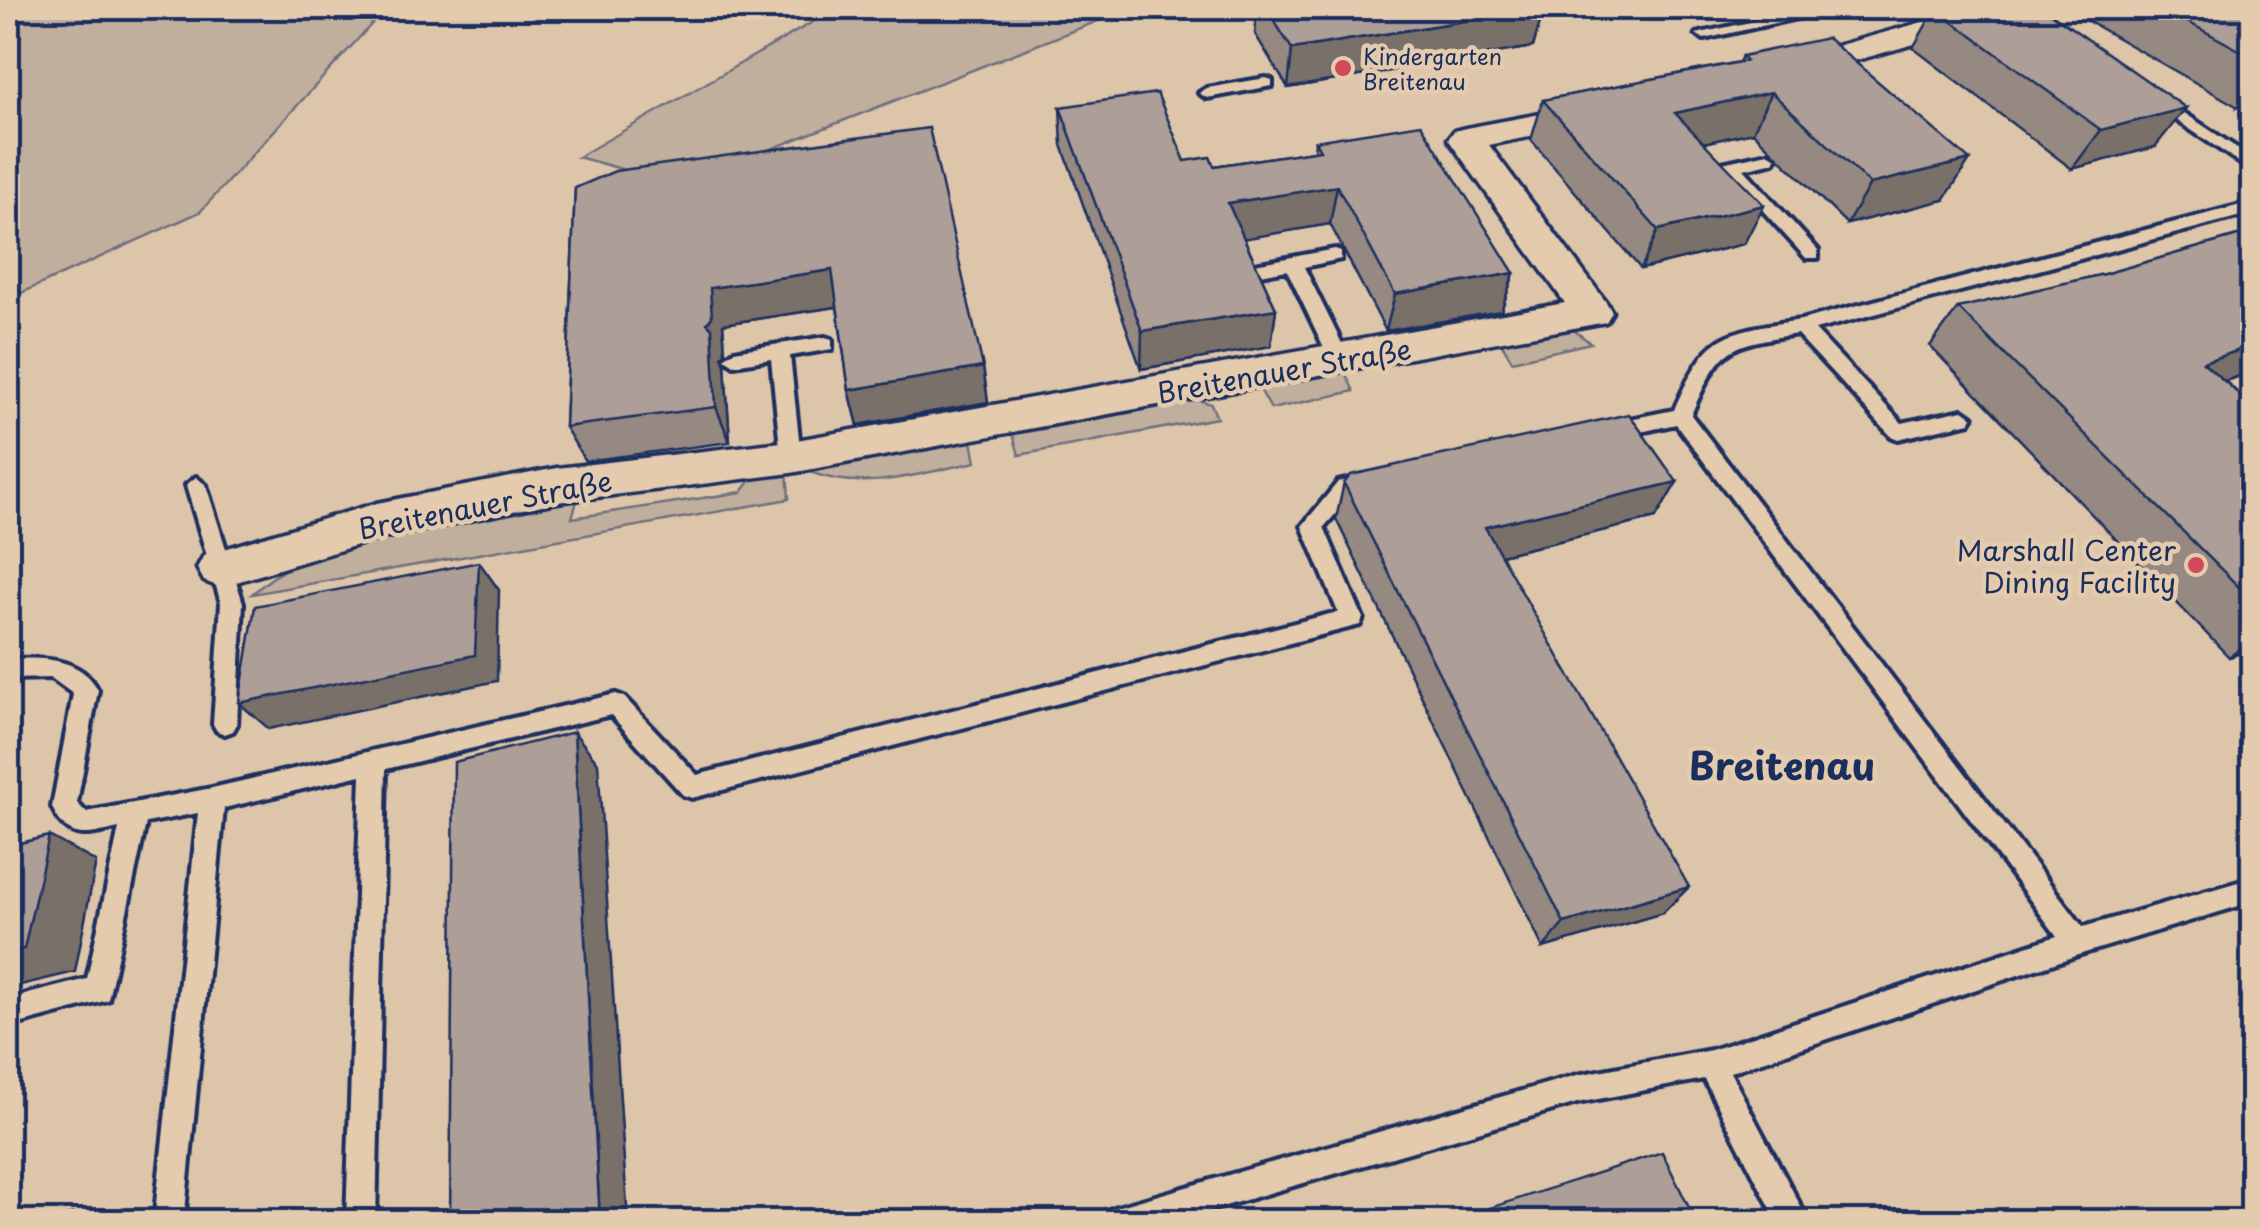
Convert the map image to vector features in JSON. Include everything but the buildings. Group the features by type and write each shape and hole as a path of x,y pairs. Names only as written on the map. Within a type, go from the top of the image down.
{"street":[{"path":"1758,77 2006,8"},
{"name":"Breitenauer Straße","path":"220,568 413,514 557,486 791,457 1592,312 1466,139 1638,105"}],"lane":[{"path":"1704,34 1834,8"},
{"path":"1207,92 1266,83"},
{"path":"2142,90 2252,166"},
{"path":"1696,175 1768,158"},
{"path":"1732,166 1812,254"},
{"path":"1681,416 1704,361 1727,338 1801,327 2010,275 2252,208"},
{"path":"1255,270 1334,255"},
{"path":"1293,263 1340,360"},
{"path":"1801,327 1898,431 1962,417"},
{"path":"734,358 824,344"},
{"path":"780,351 791,457"},
{"path":"1588,436 1681,416"},
{"path":"1681,416 2078,942"},
{"path":"8,670 54,668 86,690 64,807 82,825 212,799 616,704 692,787 1352,618 1312,526 1345,488 1382,480"},
{"path":"196,485 232,603 225,724"},
{"path":"361,1222 374,758"},
{"path":"170,1222 212,799"},
{"path":"8,1013 98,990 134,814"},
{"path":"1117,1222 1576,1089 1712,1064 2078,942 2252,890"},
{"path":"1712,1064 1794,1222"}],"shaded area":[{"path":"8,8 394,8 380,15 200,212 8,299"},
{"path":"837,8 1131,8 679,185 578,157"},
{"path":"1566,325 1591,343 1512,361 1499,339"},
{"path":"1343,369 1354,391 1271,409 1258,386"},
{"path":"1198,400 1211,404 1217,418 1019,455 1010,424"},
{"path":"970,431 976,462 872,481 851,481 810,472 814,456"},
{"path":"760,468 787,470 789,499 252,594 325,547 408,519 581,488 572,518 742,492"}],"place":[{"name":"Kindergarten Breitenau","path":"1343,68"},
{"name":"Marshall Center Dining Facility","path":"2196,565"}],"district":[{"name":"Breitenau","path":"1782,764"}]}
